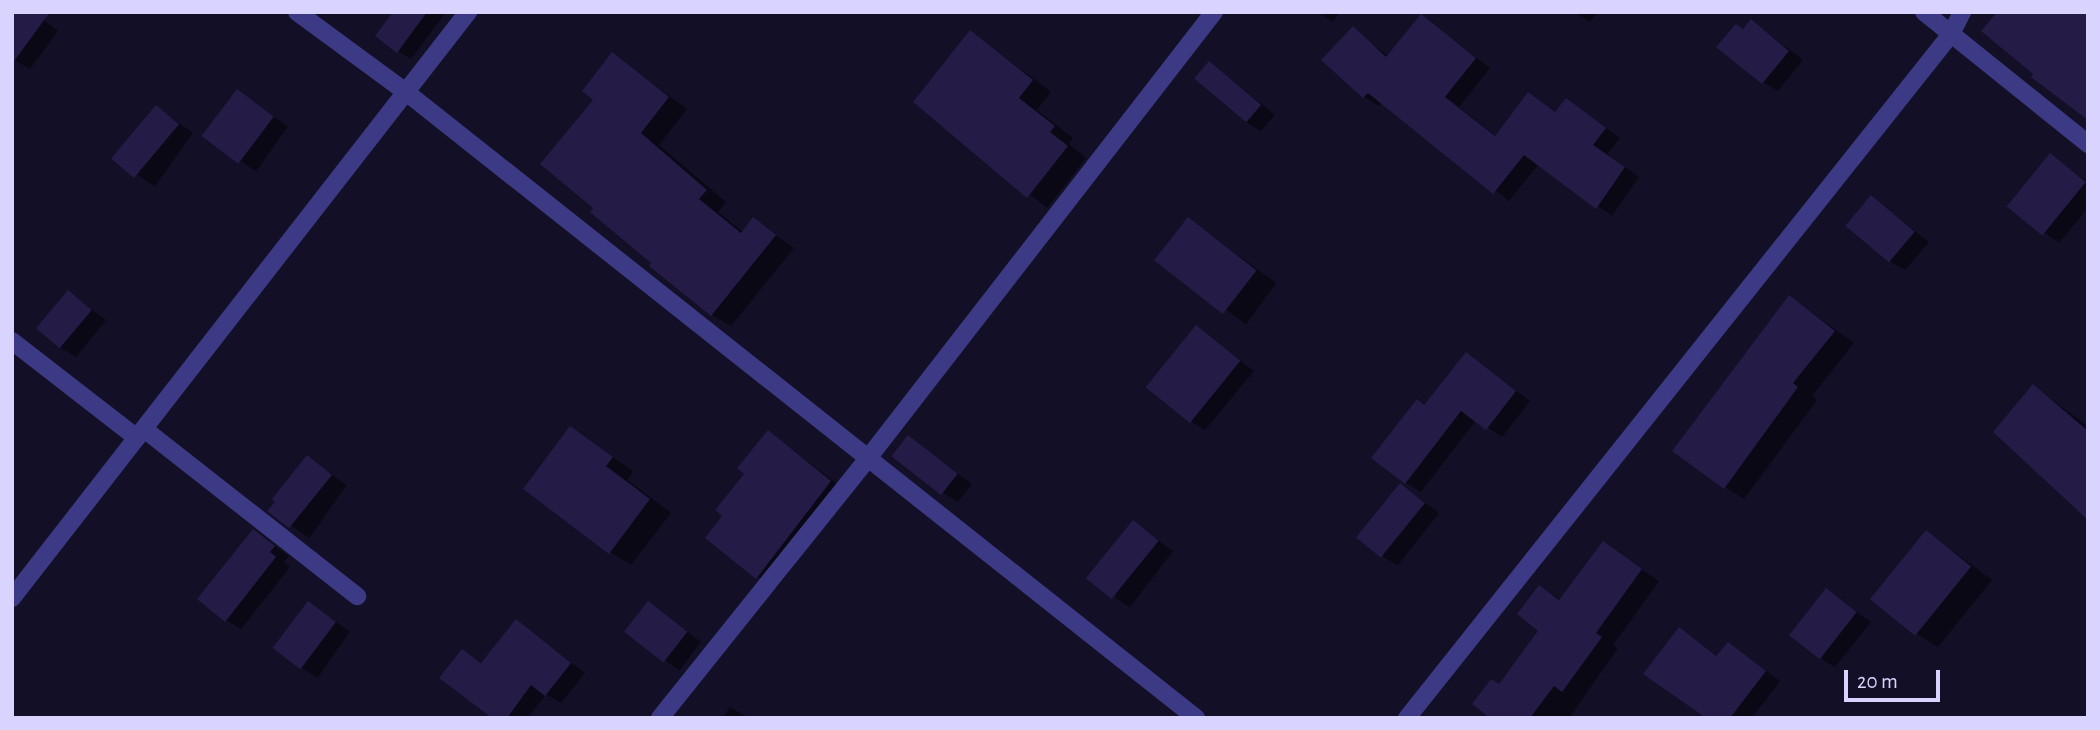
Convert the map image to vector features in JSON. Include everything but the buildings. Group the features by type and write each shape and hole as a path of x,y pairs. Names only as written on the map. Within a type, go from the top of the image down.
{"street":[{"path":"297,12 406,92 1196,718"},
{"path":"12,598 468,12"},
{"path":"660,718 869,457 1214,12"},
{"path":"1924,12 2088,144"},
{"path":"1407,718 1951,34 1962,12"},
{"path":"12,341 357,596"}]}
